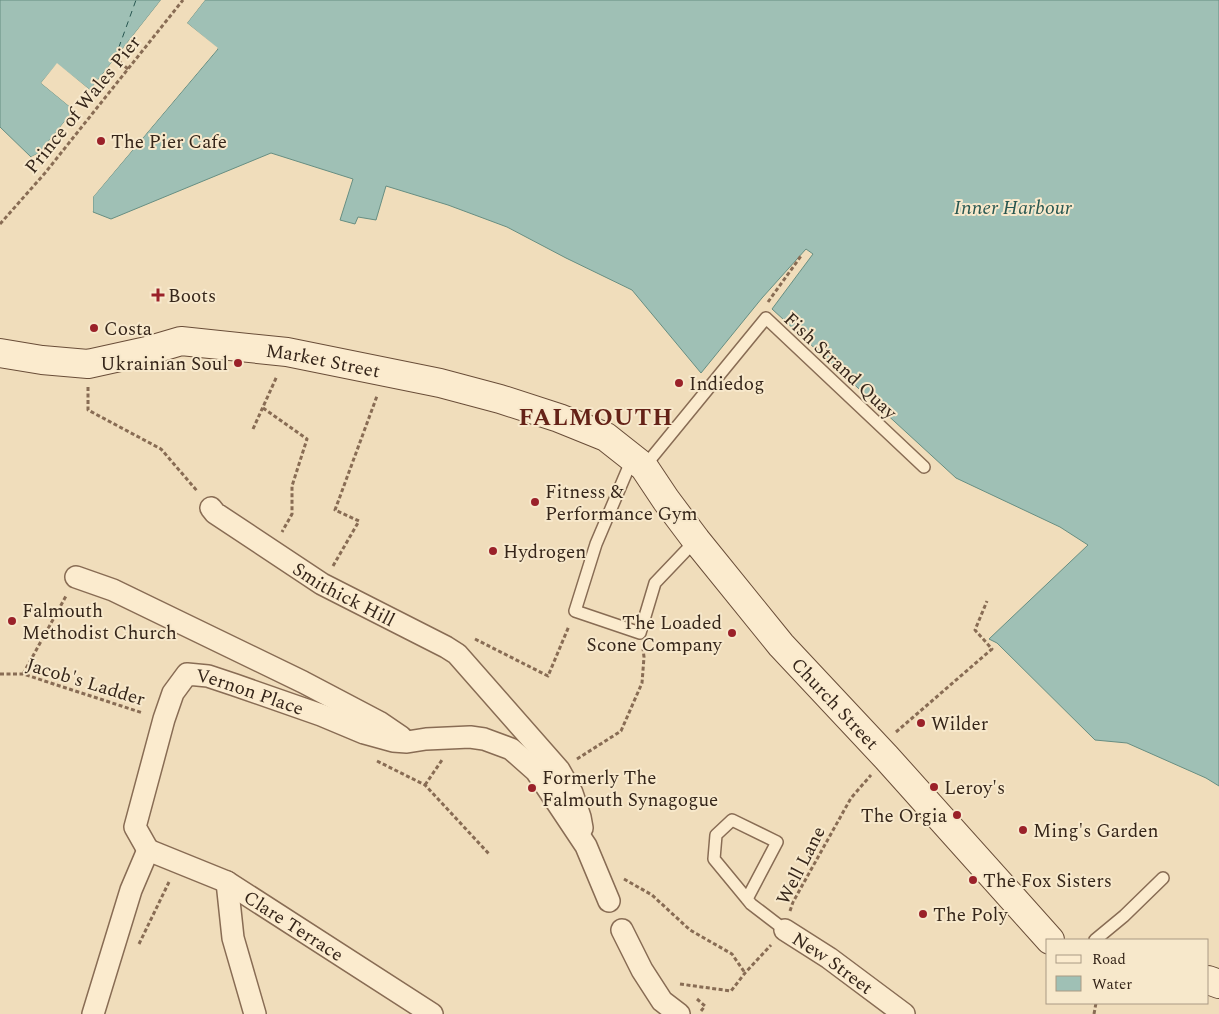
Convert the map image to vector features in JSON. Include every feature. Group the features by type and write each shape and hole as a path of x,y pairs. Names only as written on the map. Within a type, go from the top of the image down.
{"street":[{"name":"Market Street","path":"0,353 42,360 88,364 147,351 181,341 287,352 440,382 500,399 559,418 606,437 638,462"},
{"name":"Church Street","path":"638,462 696,540 780,645 886,757 1049,939"},
{"name":"Smithick Hill","path":"211,508 215,513 322,584 458,654 559,770 572,793 580,817 586,846"},
{"name":"Vernon Place","path":"76,577 113,590 303,682 379,722 408,742"},
{"name":"Vernon Place","path":"148,850 135,827 173,692 187,674 208,676 267,695 364,733 392,741 408,742 426,739 470,737 484,739 511,748 536,771 586,846 608,901"},
{"name":"Clare Terrace","path":"148,850 227,882 432,1014"},
{"path":"93,1014 131,890 148,850"},
{"path":"227,882 234,938 255,1014"},
{"path":"622,930 642,970 662,1001 680,1014"},
{"name":"New Street","path":"785,930 829,958 904,1014"}],"lane":[{"name":"Fish Strand Quay","path":"575,611 596,544 638,462 766,318 924,467"},
{"path":"575,611 640,633 655,583 696,540"},
{"path":"747,900 777,842 732,820 716,835 714,859 747,900 785,930"},
{"path":"1097,939 1163,878"}],"path":[{"name":"Prince of Wales Pier","path":"0,224 45,173 183,0"},
{"path":"115,58 128,69"},
{"path":"766,318 763,309 801,256"},
{"path":"253,429 287,352"},
{"path":"88,364 88,410 161,449 211,508"},
{"path":"322,584 359,521 334,510 386,372"},
{"path":"263,408 307,439 292,486 292,514 271,550"},
{"path":"912,718 992,649 975,630 987,601"},
{"path":"473,638 548,676 575,611"},
{"path":"23,674 57,613"},
{"path":"559,770 621,731 642,683 644,657 640,633"},
{"name":"Jacob's Ladder","path":"0,674 23,674 164,719"},
{"name":"Well Lane","path":"680,984 731,991 785,930 793,902 851,798 886,757"},
{"path":"438,767 425,786 490,855"},
{"path":"139,944 178,863"},
{"path":"597,872 619,876 652,895 690,930 732,954 745,973"}],"water":[{"path":"0,0 161,0 90,90 57,64 41,83 74,110 39,153 31,157 0,127"},
{"name":"Inner Harbour","path":"205,0 1219,0 1219,786 1206,778 1127,743 1095,740 997,643 989,639 1088,545 1060,527 956,478 772,309 813,254 806,249 762,298 701,373 632,290 507,227 448,205 386,186 376,220 358,217 355,224 340,220 353,179 271,153 111,219 93,212 93,197 218,49 187,23"}],"pier":[{"path":"161,0 163,1 92,92 89,92 57,67 44,83 76,110 41,155 33,159 31,157 39,153 74,110 41,83 57,63 90,90"},
{"path":"202,0 205,0 187,23 218,48 93,197 93,212 90,210 91,196 214,49 185,23"}],"ferry route":[{"path":"115,58 136,0"}],"place":[{"name":"The Pier Cafe","path":"101,141"},
{"name":"Boots","path":"158,295"},
{"name":"Costa","path":"94,328"},
{"name":"Ukrainian Soul","path":"238,363"},
{"name":"Indiedog","path":"679,383"},
{"name":"Fitness & Performance Gym","path":"535,502"},
{"name":"Hydrogen","path":"493,551"},
{"name":"Falmouth Methodist Church","path":"12,621"},
{"name":"The Loaded Scone Company","path":"732,633"},
{"name":"Wilder","path":"921,723"},
{"name":"Leroy's","path":"934,787"},
{"name":"Formerly The Falmouth Synagogue","path":"532,788"},
{"name":"The Orgia","path":"957,815"},
{"name":"Ming's Garden","path":"1023,830"},
{"name":"The Fox Sisters","path":"973,880"},
{"name":"The Poly","path":"923,914"}],"district":[{"name":"FALMOUTH","path":"596,417"}]}
